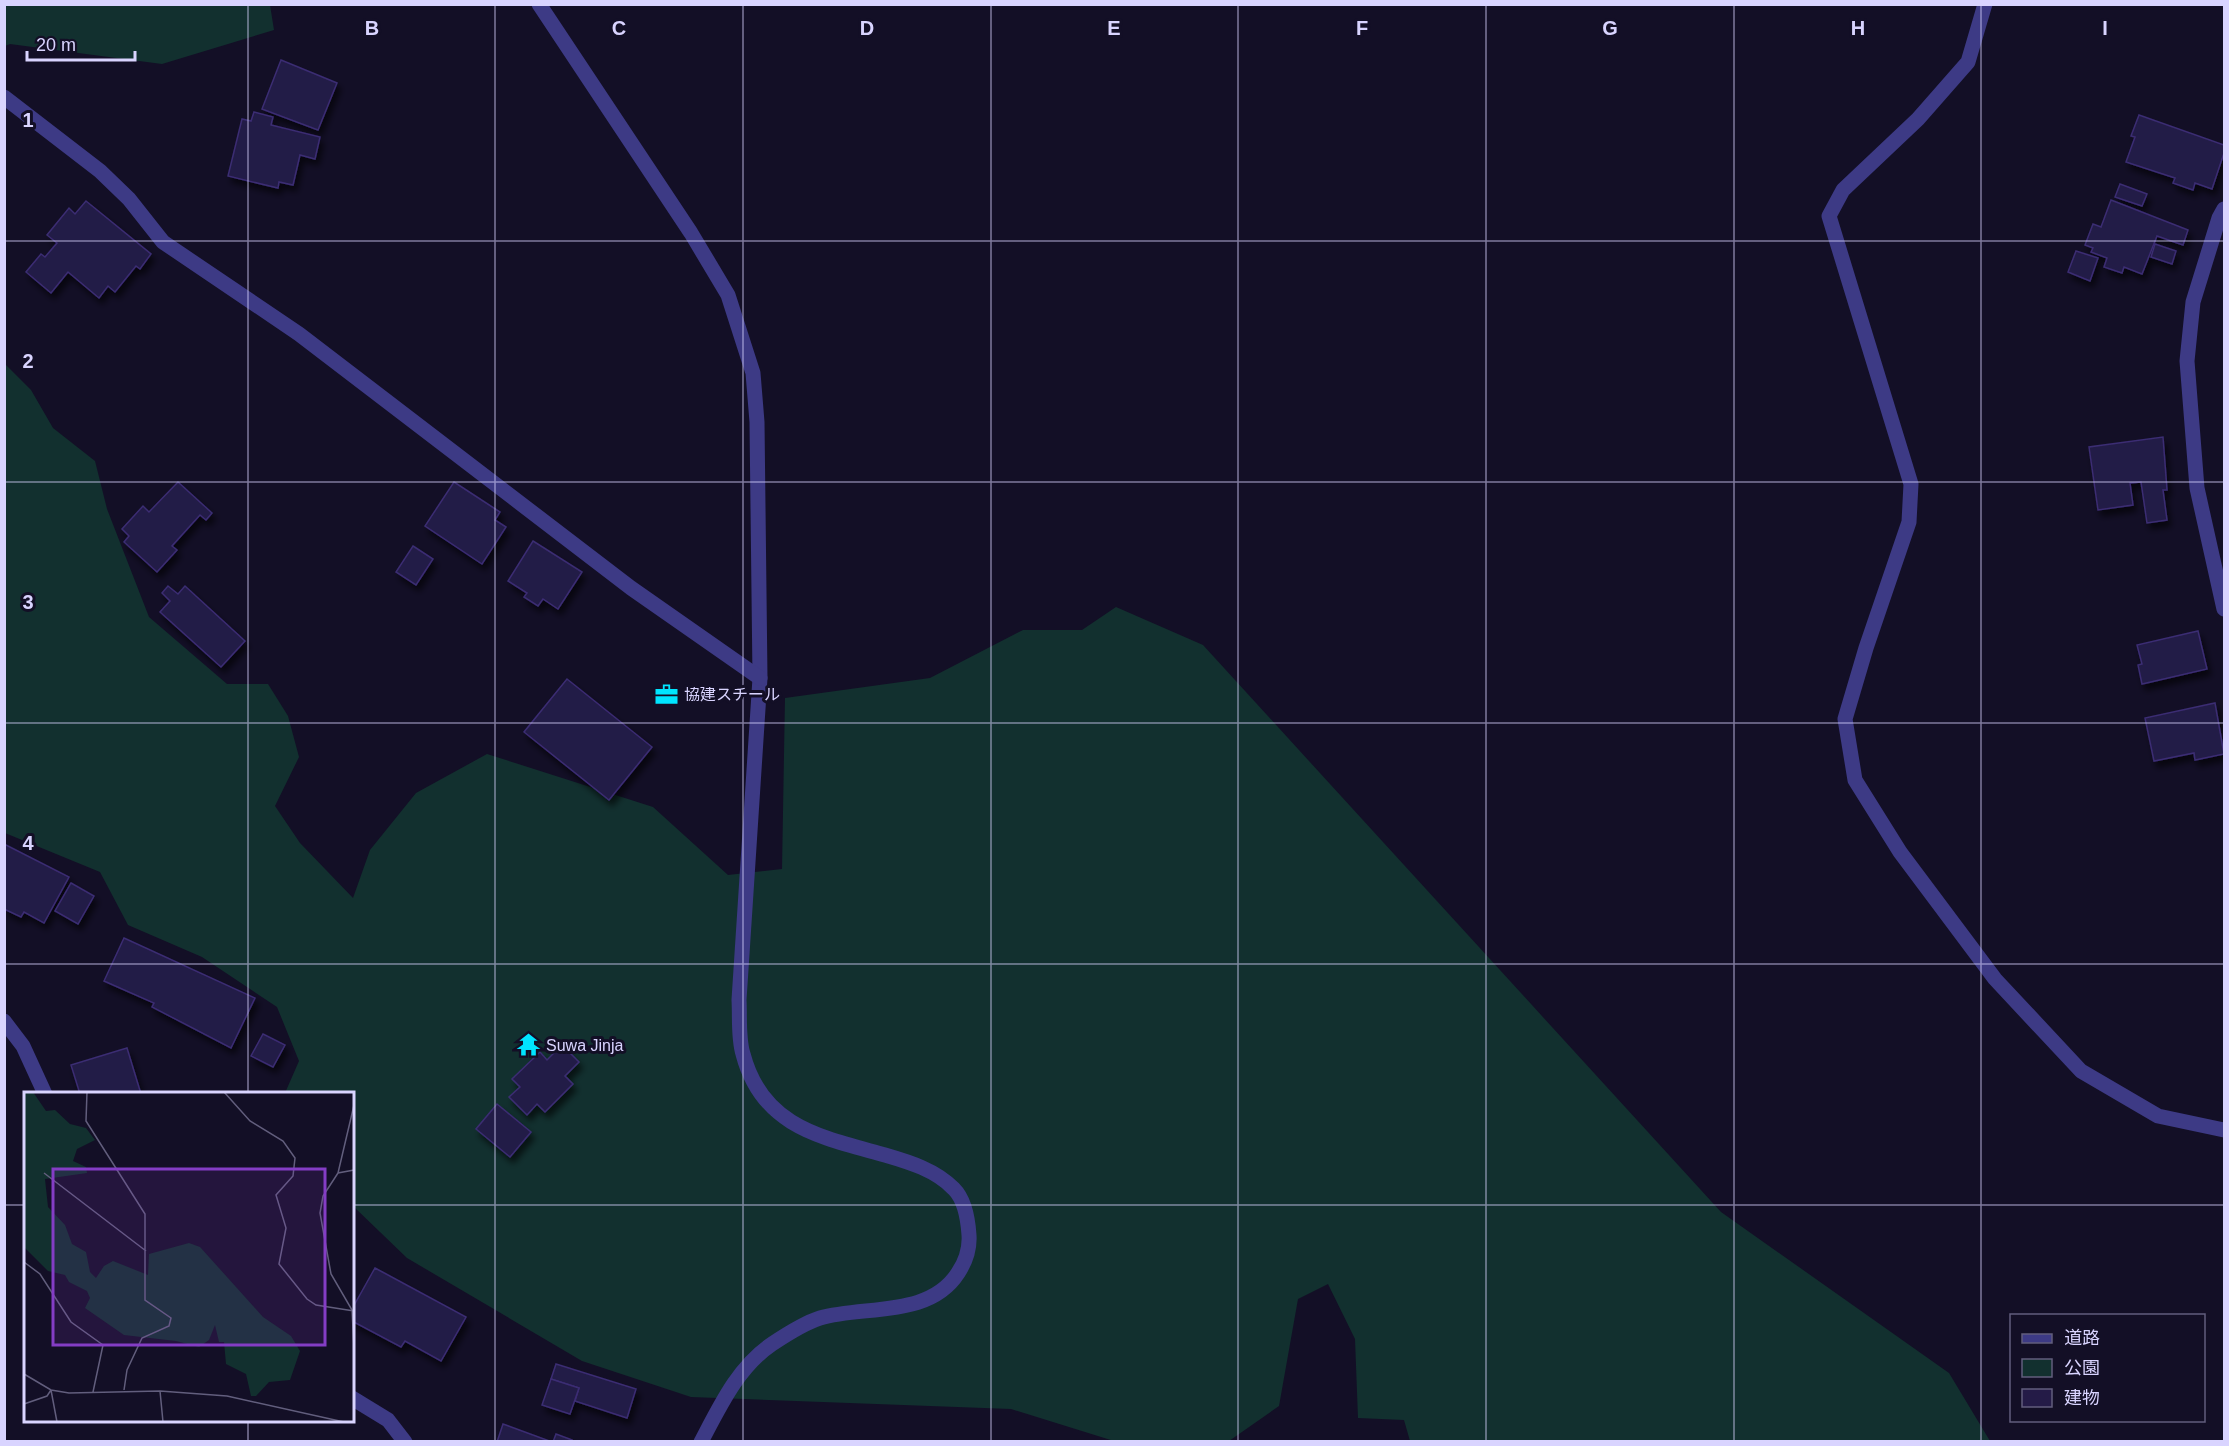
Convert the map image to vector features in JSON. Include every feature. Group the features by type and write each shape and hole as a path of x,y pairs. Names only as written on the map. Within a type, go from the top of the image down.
{"street":[{"path":"539,4 691,233 728,295 753,373 757,422 760,678 739,1000 742,1052 750,1076 766,1104 783,1117 854,1146 915,1164 954,1189 963,1205 970,1249 950,1286 924,1301 820,1318 770,1345 732,1385 701,1442"},
{"path":"1985,4 1968,62 1918,119 1843,190 1829,216 1911,484 1909,522 1866,648 1845,720 1855,780 1900,852 1995,979 2081,1071 2158,1116 2224,1130"},
{"path":"4,97 100,171 129,200 163,242 299,334 631,588 760,678"},
{"path":"2224,209 2219,218 2193,302 2187,361 2197,488 2224,609"},
{"path":"4,1020 23,1046 44,1092"},
{"path":"354,1399 387,1419 405,1442"}],"green space":[{"path":"5,4 270,5 274,30 162,64 10,44 5,46"},
{"path":"4,363 31,390 53,428 95,461 107,509 149,617 227,684 268,684 288,716 299,757 275,806 300,843 353,898 370,850 416,793 487,754 653,807 728,875 782,869 785,698 930,678 1023,630 1082,630 1116,607 1203,645 1721,1212 1949,1373 1990,1441 1410,1441 1404,1420 1358,1418 1355,1339 1328,1284 1298,1299 1279,1406 1229,1441 1114,1441 1011,1409 691,1397 582,1361 407,1258 354,1207 354,1092 285,1092 299,1061 277,1007 202,957 128,925 100,872 5,833"}],"building":[{"path":"281,60 337,83 318,130 262,109"},
{"path":"254,112 273,117 271,125 320,137 315,159 300,155 293,185 279,182 278,188 228,176 242,119 251,121"},
{"path":"2139,115 2224,145 2224,153 2212,189 2195,183 2193,190 2173,183 2175,178 2126,162 2135,137 2131,136"},
{"path":"2120,184 2147,194 2142,206 2115,197"},
{"path":"2111,200 2188,230 2183,245 2157,236 2142,274 2124,267 2122,273 2104,267 2107,258 2091,252 2093,248 2085,245 2093,224 2101,227"},
{"path":"86,201 151,254 140,269 136,266 115,292 108,286 99,298 68,272 51,293 26,272 41,254 45,257 57,243 47,235 69,208 75,214"},
{"path":"2155,244 2176,251 2172,264 2151,257"},
{"path":"2076,251 2098,258 2090,281 2068,272"},
{"path":"2163,437 2167,490 2163,490 2167,520 2147,523 2141,482 2130,483 2133,505 2098,510 2089,447"},
{"path":"178,482 212,513 206,520 200,515 172,546 177,550 157,572 124,542 129,536 122,529 143,506 149,512"},
{"path":"454,482 500,512 495,520 506,527 482,564 425,526"},
{"path":"533,541 582,572 558,609 543,599 538,606 524,597 527,593 508,581"},
{"path":"413,546 433,559 416,585 396,572"},
{"path":"168,586 178,594 185,586 245,641 221,667 160,612 170,601 162,593"},
{"path":"2198,631 2207,669 2142,684 2138,665 2142,664 2137,645"},
{"path":"567,679 652,747 609,800 524,732"},
{"path":"2215,703 2224,754 2195,760 2194,753 2154,761 2145,718"},
{"path":"4,844 69,877 44,923 24,912 21,917 4,909"},
{"path":"71,883 94,896 78,924 55,911"},
{"path":"124,938 255,998 231,1048 152,1007 154,1003 104,981"},
{"path":"263,1034 285,1045 273,1067 251,1056"},
{"path":"562,1045 579,1062 565,1076 573,1084 545,1112 537,1104 527,1115 509,1097 520,1087 512,1079 540,1052 547,1060"},
{"path":"127,1048 140,1092 79,1092 71,1065"},
{"path":"497,1104 531,1132 510,1157 476,1129"},
{"path":"375,1268 466,1317 441,1361 405,1341 401,1347 354,1322 354,1305"},
{"path":"556,1364 636,1389 627,1418 575,1401 579,1388 551,1379"},
{"path":"551,1379 579,1388 570,1414 542,1405"},
{"path":"503,1424 552,1442 497,1442"},
{"path":"556,1434 572,1440 571,1442 553,1442"}],"place":[{"name":"協建スチール","path":"666,694"},
{"name":"Suwa Jinja","path":"528,1045"}]}
